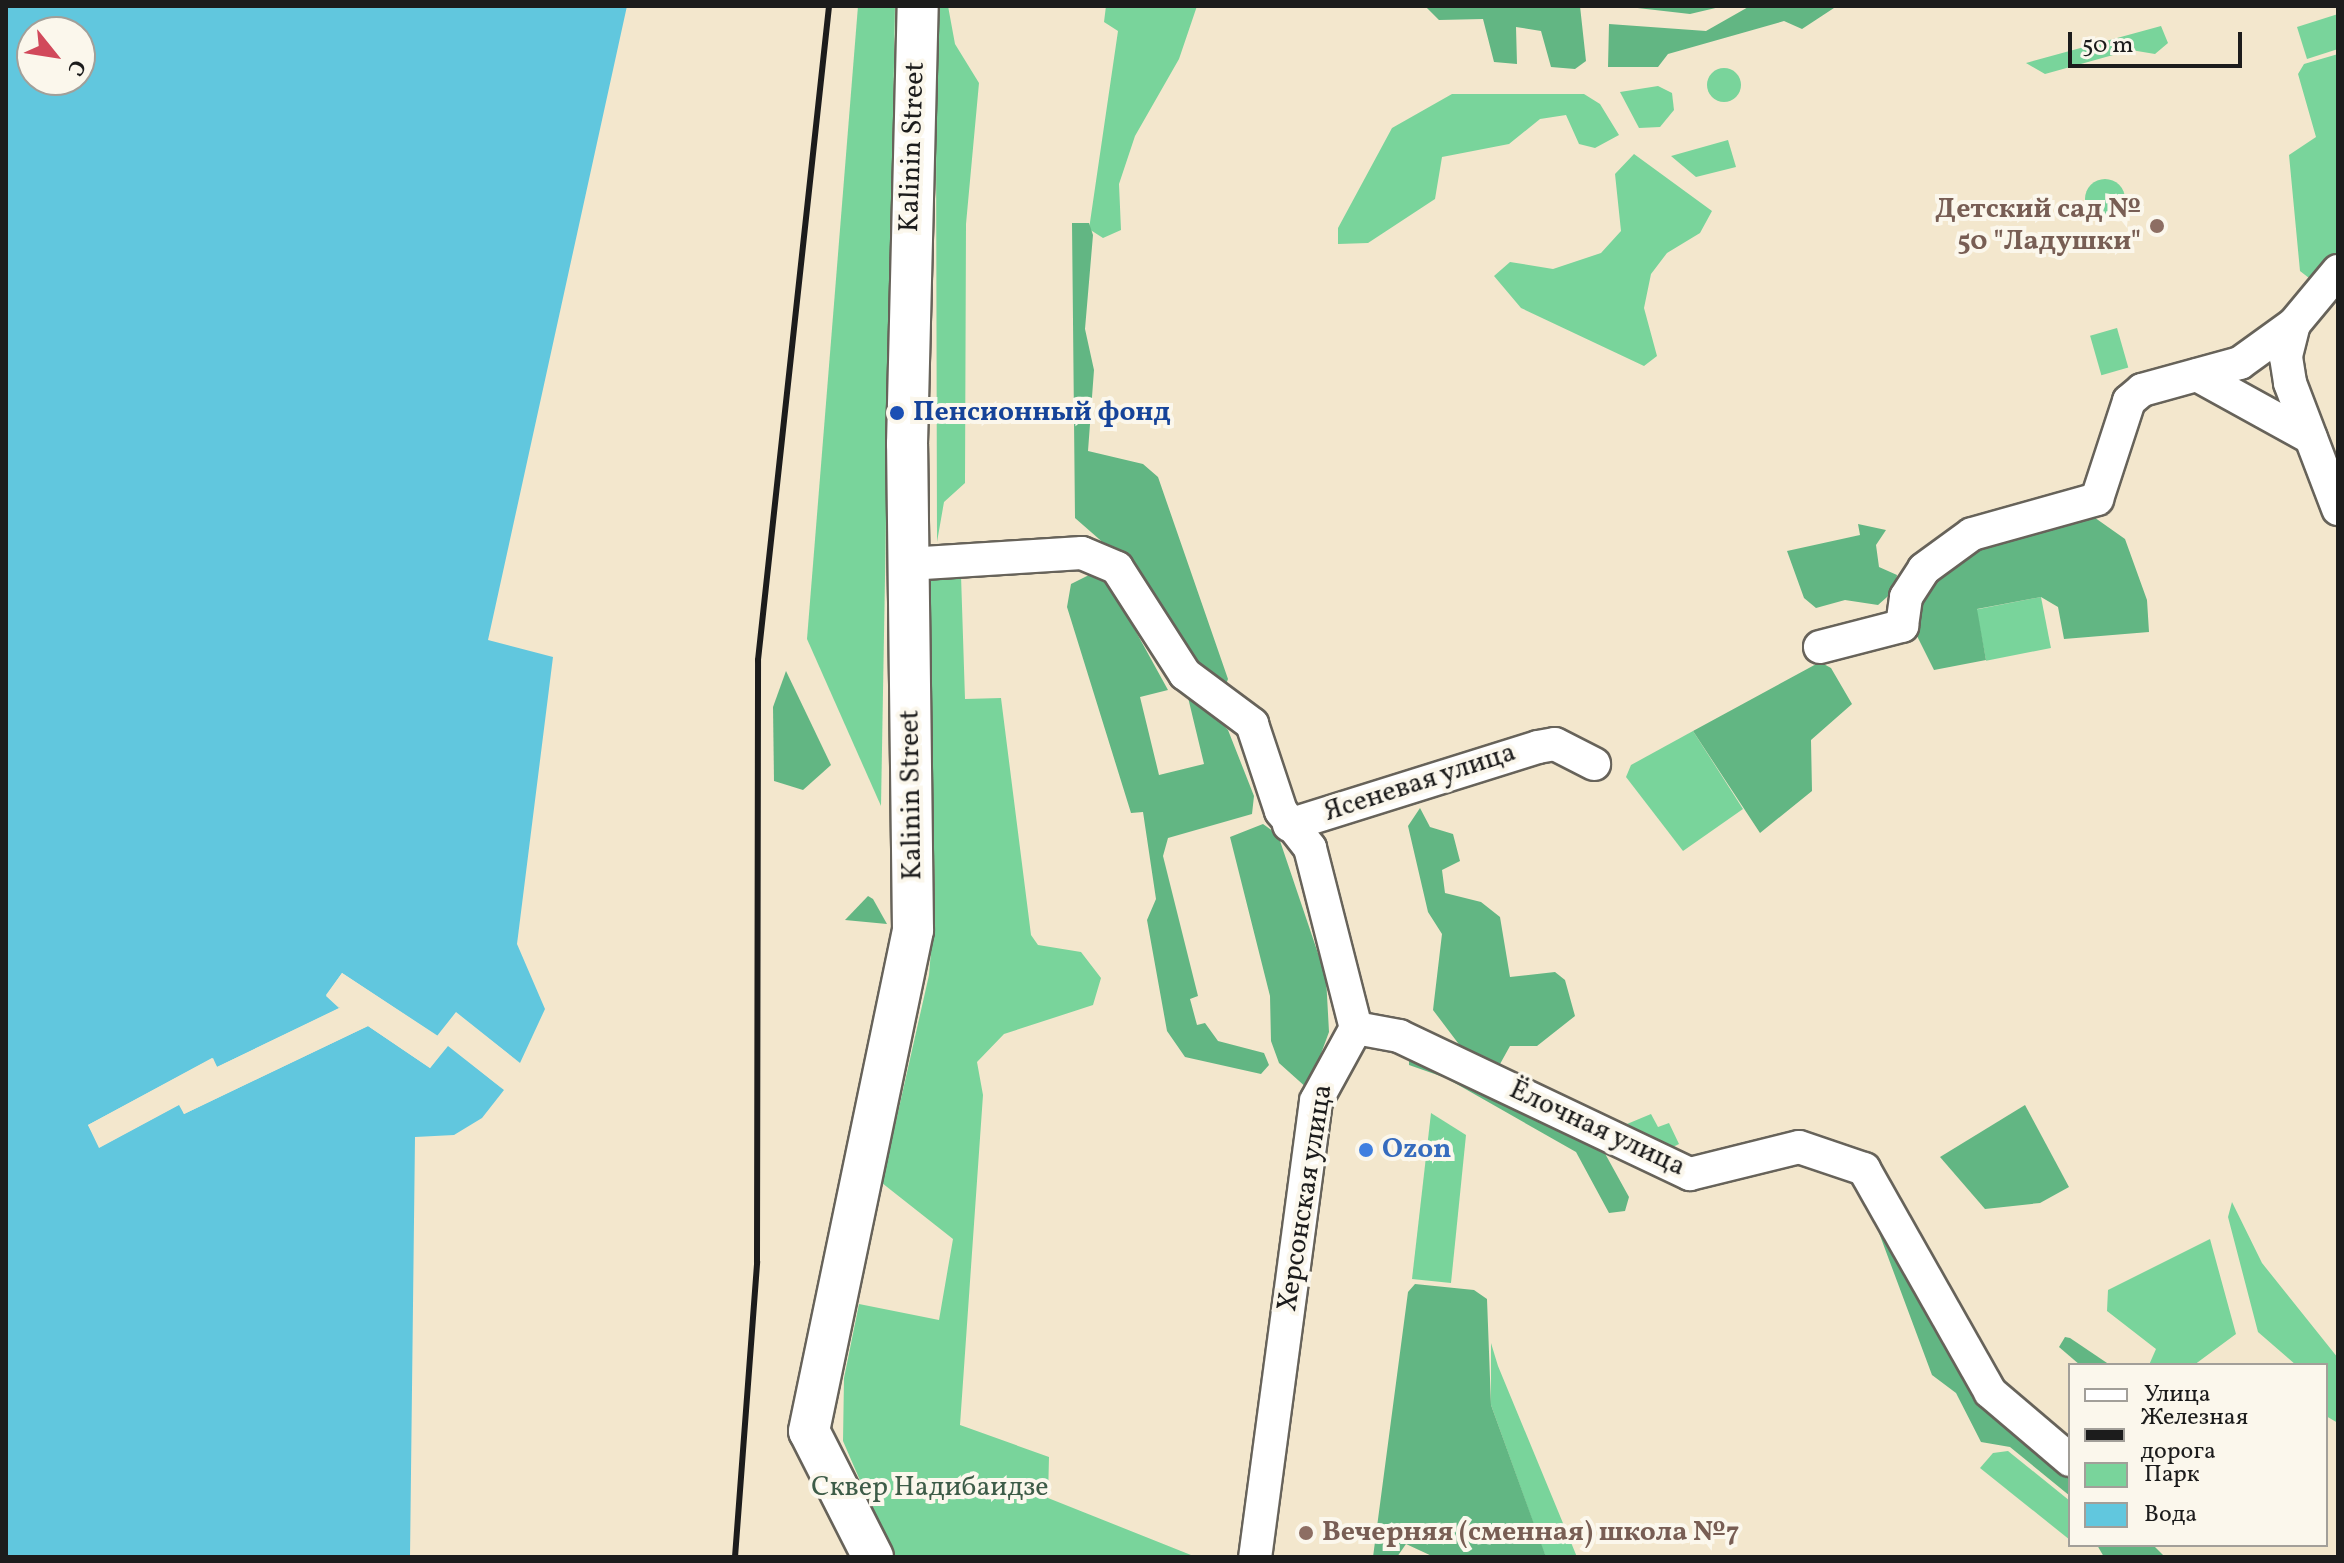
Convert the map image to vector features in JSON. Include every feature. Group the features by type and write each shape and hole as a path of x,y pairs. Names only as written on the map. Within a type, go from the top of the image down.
{"main road":[{"name":"Kalinin Street","path":"873,1557 809,1431 913,930 908,564 918,6"}],"street":[{"path":"1820,647 1902,626 1906,597 1924,569 1972,534 2097,499 2129,401 2197,375 2240,363 2294,324 2338,271"},
{"path":"2294,324 2286,357 2311,438 2338,509"},
{"path":"2197,375 2311,438"},
{"path":"908,564 1099,557 1117,568 1185,674 1252,724 1289,825 1310,848 1356,1028"},
{"name":"Ясеневая улица","path":"1289,825 1538,747 1555,744 1594,764"},
{"name":"Ёлочная улица","path":"1356,1028 1399,1036 1690,1174 1799,1147 1864,1169 1990,1392 2068,1458"},
{"name":"Херсонская улица","path":"1255,1557 1316,1101 1356,1028"}],"green space":[{"path":"858,6 895,6 881,806 807,639"},
{"path":"926,6 948,6 955,44 979,83 966,224 965,483 944,502 937,542 936,123"},
{"path":"1106,6 1197,6 1179,59 1135,136 1119,184 1121,230 1103,238 1089,229 1118,31 1104,22"},
{"path":"1425,6 1580,6 1586,61 1575,69 1551,67 1541,31 1516,27 1517,64 1494,62 1483,19 1439,20"},
{"path":"1620,6 1724,6 1690,14"},
{"path":"1750,6 1837,6 1802,29 1784,21 1668,54 1658,67 1608,67 1609,24 1706,31"},
{"path":"2338,14 2338,49 2307,59 2297,27"},
{"path":"2161,26 2168,43 2155,54 2131,50 2045,74 2026,63"},
{"path":"2338,54 2338,253 2309,278 2300,271 2289,155 2316,137 2298,74 2304,64"},
{"path":"1724,68 1736,73 1741,85 1736,97 1724,102 1712,97 1707,85 1712,73"},
{"path":"1658,86 1672,93 1674,110 1660,127 1639,128 1620,92"},
{"path":"1452,94 1584,94 1600,104 1619,135 1595,148 1579,144 1566,115 1540,119 1509,144 1442,157 1435,199 1368,243 1338,244 1338,228 1392,128"},
{"path":"1728,140 1736,167 1696,177 1671,156"},
{"path":"1634,154 1712,211 1700,233 1667,253 1651,274 1644,308 1657,356 1644,366 1521,308 1494,276 1510,262 1553,269 1601,253 1621,231 1615,174"},
{"path":"2105,179 2119,185 2125,199 2119,213 2105,219 2091,213 2085,199 2091,185"},
{"path":"1072,223 1089,223 1093,235 1085,329 1094,370 1088,451 1143,464 1158,477 1228,679 1224,690 1215,690 1123,560 1075,518"},
{"path":"2117,328 2128,367 2101,375 2090,336"},
{"path":"2091,515 2125,539 2147,600 2149,632 2064,639 2058,607 2041,597 1977,609 1986,660 1934,670 1913,628 1919,594 1932,578 1981,543"},
{"path":"1858,524 1886,530 1876,545 1879,567 1897,575 1895,590 1878,605 1845,600 1816,608 1804,598 1787,551 1860,535"},
{"path":"1091,574 1107,579 1168,690 1140,697 1159,775 1204,764 1185,685 1228,730 1254,796 1252,814 1168,838 1163,856 1198,996 1190,999 1197,1025 1205,1023 1218,1041 1264,1053 1269,1065 1261,1074 1185,1057 1167,1031 1147,920 1156,899 1143,812 1131,813 1067,607 1071,584"},
{"name":"Сквер Надибаидзе","path":"961,575 965,699 1001,698 1031,935 1038,945 1081,952 1101,978 1093,1005 1004,1034 977,1062 983,1095 960,1425 1049,1457 1048,1498 1196,1557 893,1557 843,1441 844,1378 859,1304 939,1320 953,1239 882,1183 929,975 935,902 928,580"},
{"path":"2041,597 2051,648 1986,661 1976,610"},
{"path":"1820,662 1831,668 1852,704 1811,740 1812,791 1760,833 1693,731"},
{"path":"786,671 831,765 803,790 774,781 773,707"},
{"path":"1693,731 1743,809 1683,851 1626,777 1631,765"},
{"path":"1420,808 1430,827 1453,834 1460,861 1442,870 1445,893 1481,902 1500,917 1510,977 1555,972 1565,980 1575,1016 1537,1046 1510,1046 1500,1064 1461,1047 1433,1010 1442,934 1428,912 1408,826"},
{"path":"1263,824 1278,835 1326,977 1329,1032 1308,1089 1279,1063 1271,1041 1270,996 1230,837"},
{"path":"868,896 873,899 887,924 845,920"},
{"path":"1409,1053 1597,1139 1629,1197 1625,1211 1609,1213 1576,1152 1446,1078 1409,1065"},
{"path":"2025,1105 2069,1187 2040,1203 1985,1209 1940,1157"},
{"path":"1431,1113 1466,1135 1451,1283 1412,1279"},
{"path":"1651,1114 1658,1127 1669,1123 1679,1144 1671,1148 1627,1124"},
{"path":"2232,1202 2262,1263 2338,1358 2338,1423 2328,1417 2328,1363 2294,1363 2258,1332 2228,1217"},
{"path":"1869,1206 1963,1379 2068,1473 2068,1494 2010,1447 1981,1442 1956,1393 1932,1375"},
{"path":"2210,1239 2236,1334 2197,1363 2150,1363 2156,1349 2107,1311 2108,1290"},
{"path":"1415,1284 1474,1290 1487,1299 1491,1405 1546,1557 1434,1557 1406,1544 1397,1557 1373,1557 1408,1292"},
{"path":"2065,1337 2070,1338 2107,1363 2078,1363 2059,1347"},
{"path":"1491,1343 1577,1557 1546,1557 1543,1550 1491,1405"},
{"path":"2008,1451 2068,1499 2068,1538 1980,1468 1993,1453"},
{"path":"2098,1547 2155,1547 2165,1557 2104,1557"}],"water":[{"path":"6,6 627,6 488,640 553,657 517,944 545,1009 520,1063 456,1013 438,1036 342,973 326,995 340,1008 217,1067 213,1058 88,1125 100,1147 180,1104 184,1114 368,1026 430,1068 448,1045 504,1090 482,1118 454,1135 415,1137 410,1557 6,1557"}],"pier":[{"path":"342,973 437,1036 456,1012 520,1063 456,1018 436,1040 343,978 331,995 342,1011 218,1071 211,1063 93,1127 101,1142 178,1101 186,1109 367,1022 429,1063 450,1042 504,1090 448,1046 430,1068 368,1026 184,1114 179,1105 99,1148 88,1125 212,1058 217,1067 339,1008 326,996"}],"railway":[{"path":"735,1557 757,1262 758,660 829,6"}],"place":[{"name":"Детский сад № 50 \"Ладушки\"","path":"2157,226"},
{"name":"Пенсионный фонд","path":"897,413"},
{"name":"Ozon","path":"1366,1150"},
{"name":"Вечерняя (сменная) школа №7","path":"1306,1533"}]}
